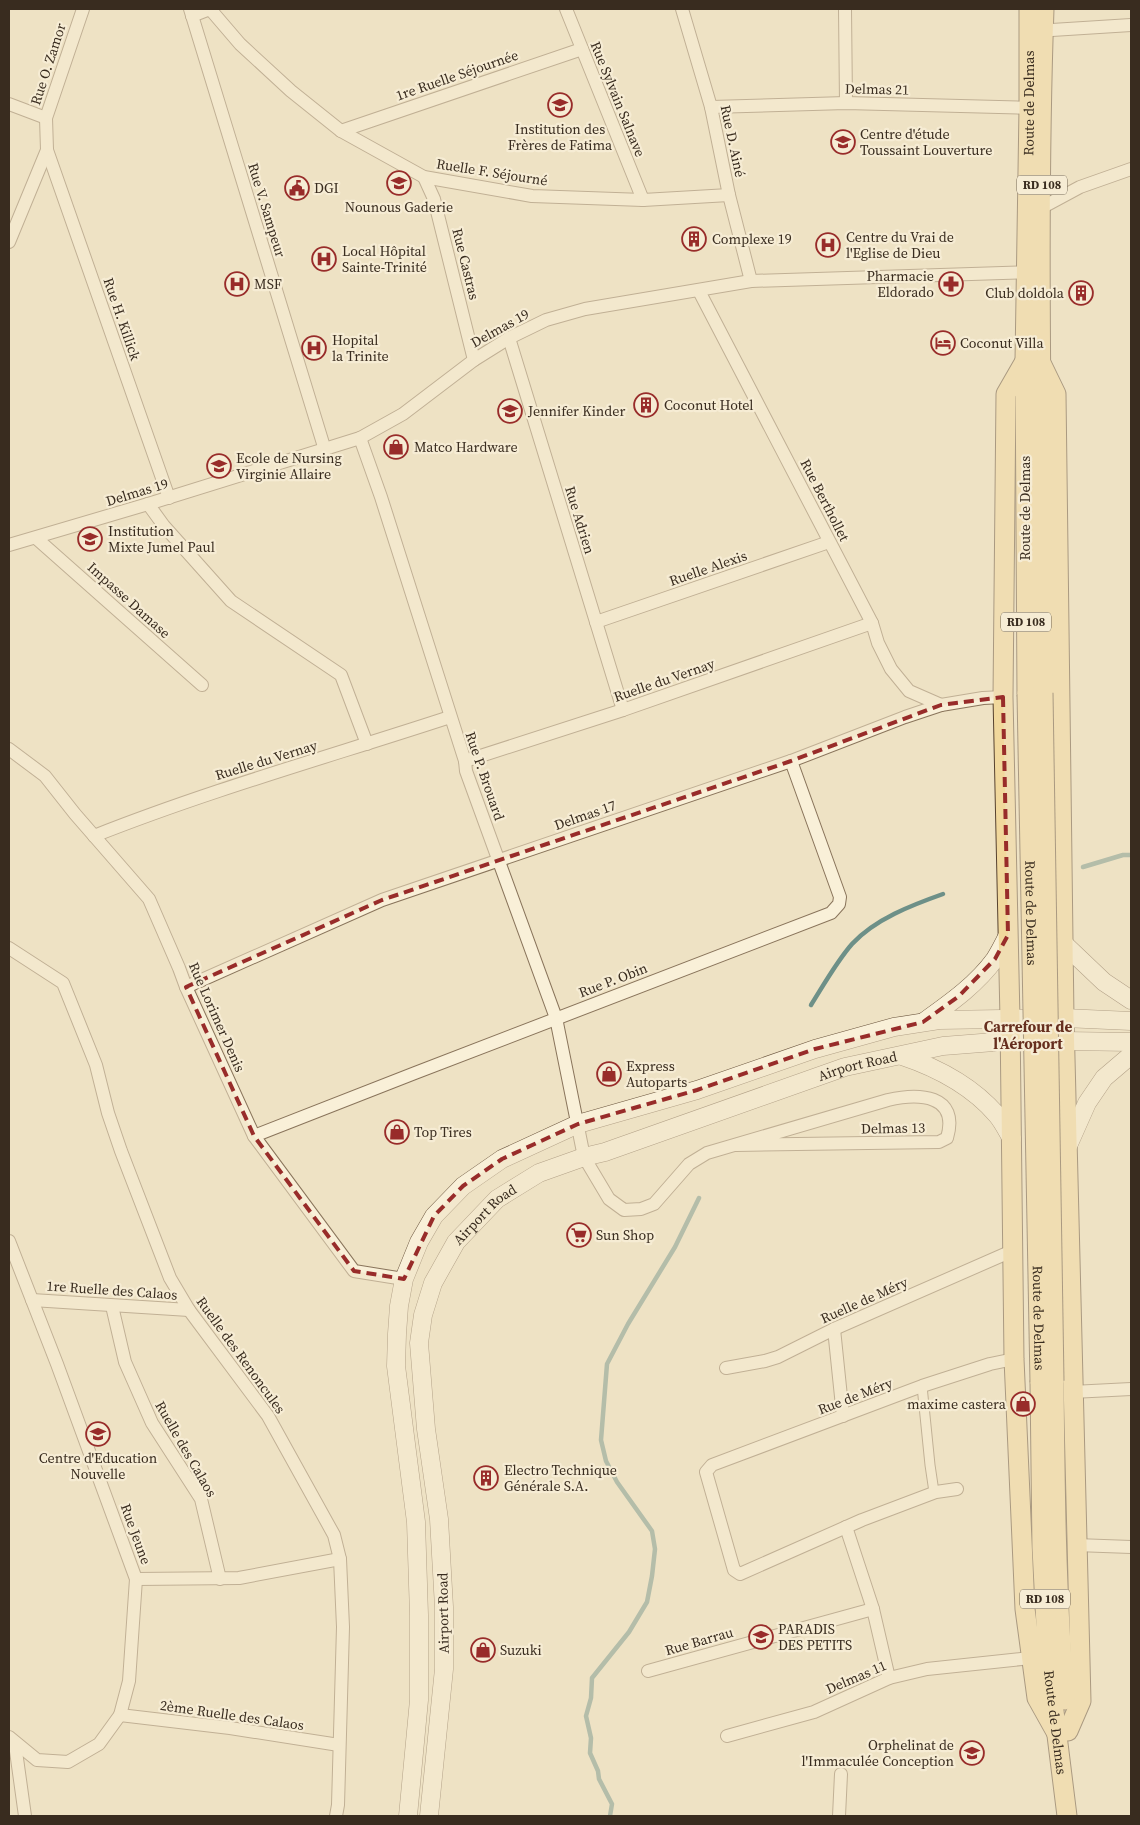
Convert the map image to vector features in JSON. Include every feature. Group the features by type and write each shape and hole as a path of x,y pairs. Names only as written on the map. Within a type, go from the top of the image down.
{"main road":[{"name":"Route de Delmas","path":"1029,9 1036,31 1033,361 1043,477 1035,694 1047,1381 1056,1526 1066,1816"},
{"name":"Route de Delmas","path":"1036,31 1044,9"},
{"path":"1033,361 1056,394 1062,943 1064,1018 1070,1041 1067,1148 1081,1700 1062,1732 1037,1698 1025,1609 1014,1359 1010,1040 1002,1019 1008,935 1003,697 1006,394 1033,361"},
{"path":"923,1022 959,996 974,981 995,959 1008,935"},
{"path":"1062,943 1104,982 1131,1000"},
{"name":"Airport Road","path":"408,1816 419,1700 420,1615 416,1522 396,1366 399,1306 404,1279 419,1242 434,1216 464,1186 502,1158 578,1124 697,1090 815,1049 894,1027 923,1022 959,1019 1064,1018 1131,1021"},
{"name":"Airport Road","path":"429,1816 444,1669 444,1607 439,1519 425,1423 419,1343 423,1315 434,1283 456,1242 497,1199 539,1173 584,1157 605,1152 845,1067 943,1046 1010,1040 1131,1042"},
{"path":"1067,1148 1087,1103 1104,1078 1131,1055"},
{"path":"902,1056 930,1065 977,1095 998,1116 1012,1139"},
{"name":"Route de Delmas","path":"1062,1732 1076,1816"}],"street":[{"name":"Rue O. Zamor","path":"9,242 47,150 46,118 83,9"},
{"name":"Ruelle F. Séjourné","path":"191,12 211,9 240,44 291,91 341,131 424,177 532,196 643,200 729,195"},
{"name":"Rue Sylvain Salnave","path":"566,9 643,200"},
{"name":"Rue D. Ainé","path":"682,9 711,107 729,195 750,281"},
{"path":"845,9 846,103"},
{"name":"Rue V. Sampeur","path":"191,12 325,450"},
{"path":"1036,31 1131,25"},
{"name":"1re Ruelle Séjournée","path":"341,131 582,49"},
{"name":"Delmas 21","path":"711,107 846,103 1036,108"},
{"path":"9,104 46,118"},
{"name":"Rue H. Killick","path":"47,150 169,498"},
{"path":"1035,209 1080,187 1131,169"},
{"name":"Rue Castras","path":"424,177 434,199 474,360"},
{"name":"Delmas 19","path":"9,545 169,498 360,438 403,414 474,360 508,338 546,320 585,309 750,281 1033,272"},
{"name":"Rue Berthollet","path":"699,291 872,623 878,643 892,669 909,691 941,706"},
{"name":"Rue Adrien","path":"508,338 624,710"},
{"name":"Rue P. Brouard","path":"360,438 381,497 465,761 466,771 556,1018 584,1157"},
{"path":"148,504 164,526 231,601 341,675 367,744"},
{"name":"Impasse Damase","path":"36,538 202,685"},
{"name":"Ruelle Alexis","path":"596,622 829,542"},
{"name":"Ruelle du Vernay","path":"465,761 624,710 872,623"},
{"name":"Delmas 17","path":"186,987 382,900 791,761 905,717 941,706 983,698 1003,697"},
{"name":"Ruelle du Vernay","path":"94,836 148,814 210,793 450,717"},
{"name":"Rue Lorimer Denis","path":"9,749 45,776 149,900 186,987 254,1136 354,1271 404,1279"},
{"name":"Rue P. Obin","path":"254,1136 831,913 839,904 840,897 791,761"},
{"name":"Ruelle des Renoncules","path":"9,948 63,983 96,1065 108,1113 121,1151 167,1269 189,1310 268,1416 334,1535 340,1559 343,1627 338,1805 336,1816"},
{"name":"Delmas 13","path":"584,1157 609,1199 624,1210 641,1209 654,1204 689,1164 707,1153 900,1097 929,1097 937,1100 945,1107 951,1124 947,1138 939,1142 736,1145"},
{"name":"Rue Jeune","path":"9,1241 136,1579 129,1681 120,1715 100,1744 68,1762 37,1760 12,1741"},
{"name":"Ruelle de Méry","path":"726,1368 778,1357 834,1329 1012,1251"},
{"name":"1re Ruelle des Calaos","path":"32,1300 189,1310"},
{"name":"Ruelle des Calaos","path":"112,1306 125,1362 152,1423 201,1499 220,1579"},
{"path":"834,1329 843,1416"},
{"name":"Rue de Méry","path":"846,1527 738,1574 734,1570 706,1472 708,1468 922,1386 990,1364 1014,1359"},
{"path":"922,1386 934,1492"},
{"path":"1072,1392 1131,1389"},
{"path":"888,1678 873,1609 846,1527 934,1492 957,1489"},
{"path":"1076,1545 1131,1547"},
{"path":"136,1579 239,1578 340,1559"},
{"name":"Rue Barrau","path":"648,1671 873,1609"},
{"name":"Delmas 11","path":"726,1736 814,1712 888,1678 927,1669 1031,1658"},
{"name":"2ème Ruelle des Calaos","path":"120,1715 230,1728 339,1746"},
{"path":"12,1741 25,1816"},
{"path":"839,1816 841,1774"}],"highlighted area":[{"path":"1003,697 1008,935 995,959 959,996 923,1022 815,1049 697,1090 578,1124 502,1159 463,1186 434,1216 404,1279 354,1271 254,1136 186,987 382,900 791,761 941,705"}],"waterway":[{"path":"1083,867 1123,855 1131,855"},
{"path":"811,1005 841,958 861,935 894,914 943,894"},
{"path":"610,1816 612,1804 599,1779 598,1771 590,1753 591,1738 586,1716 591,1698 592,1678 629,1632 647,1602 655,1549 652,1531 617,1482 606,1461 601,1440 607,1364 628,1324 675,1247 699,1198"}],"place":[{"name":"Institution des Frères de Fatima","path":"560,105"},
{"name":"Centre d'étude Toussaint Louverture","path":"843,142"},
{"name":"Nounous Gaderie","path":"399,183"},
{"name":"DGI","path":"297,188"},
{"name":"Complexe 19","path":"694,239"},
{"name":"Centre du Vrai de l'Eglise de Dieu","path":"828,245"},
{"name":"Local Hôpital Sainte-Trinité","path":"324,259"},
{"name":"MSF","path":"237,284"},
{"name":"Pharmacie Eldorado","path":"951,284"},
{"name":"Club doldola","path":"1081,293"},
{"name":"Coconut Villa","path":"943,343"},
{"name":"Hopital la Trinite","path":"314,348"},
{"name":"Coconut Hotel","path":"646,405"},
{"name":"Jennifer Kinder","path":"510,411"},
{"name":"Matco Hardware","path":"396,447"},
{"name":"Ecole de Nursing Virginie Allaire","path":"219,466"},
{"name":"Institution Mixte Jumel Paul","path":"90,539"},
{"name":"Express Autoparts","path":"609,1074"},
{"name":"Top Tires","path":"397,1132"},
{"name":"Sun Shop","path":"579,1235"},
{"name":"maxime castera","path":"1023,1404"},
{"name":"Centre d'Education Nouvelle","path":"98,1434"},
{"name":"Electro Technique Générale S.A.","path":"486,1478"},
{"name":"PARADIS DES PETITS","path":"761,1637"},
{"name":"Suzuki","path":"483,1650"},
{"name":"Orphelinat de l'Immaculée Conception","path":"972,1753"}],"district":[{"name":"Carrefour de l'Aéroport","path":"1028,1036"}]}
